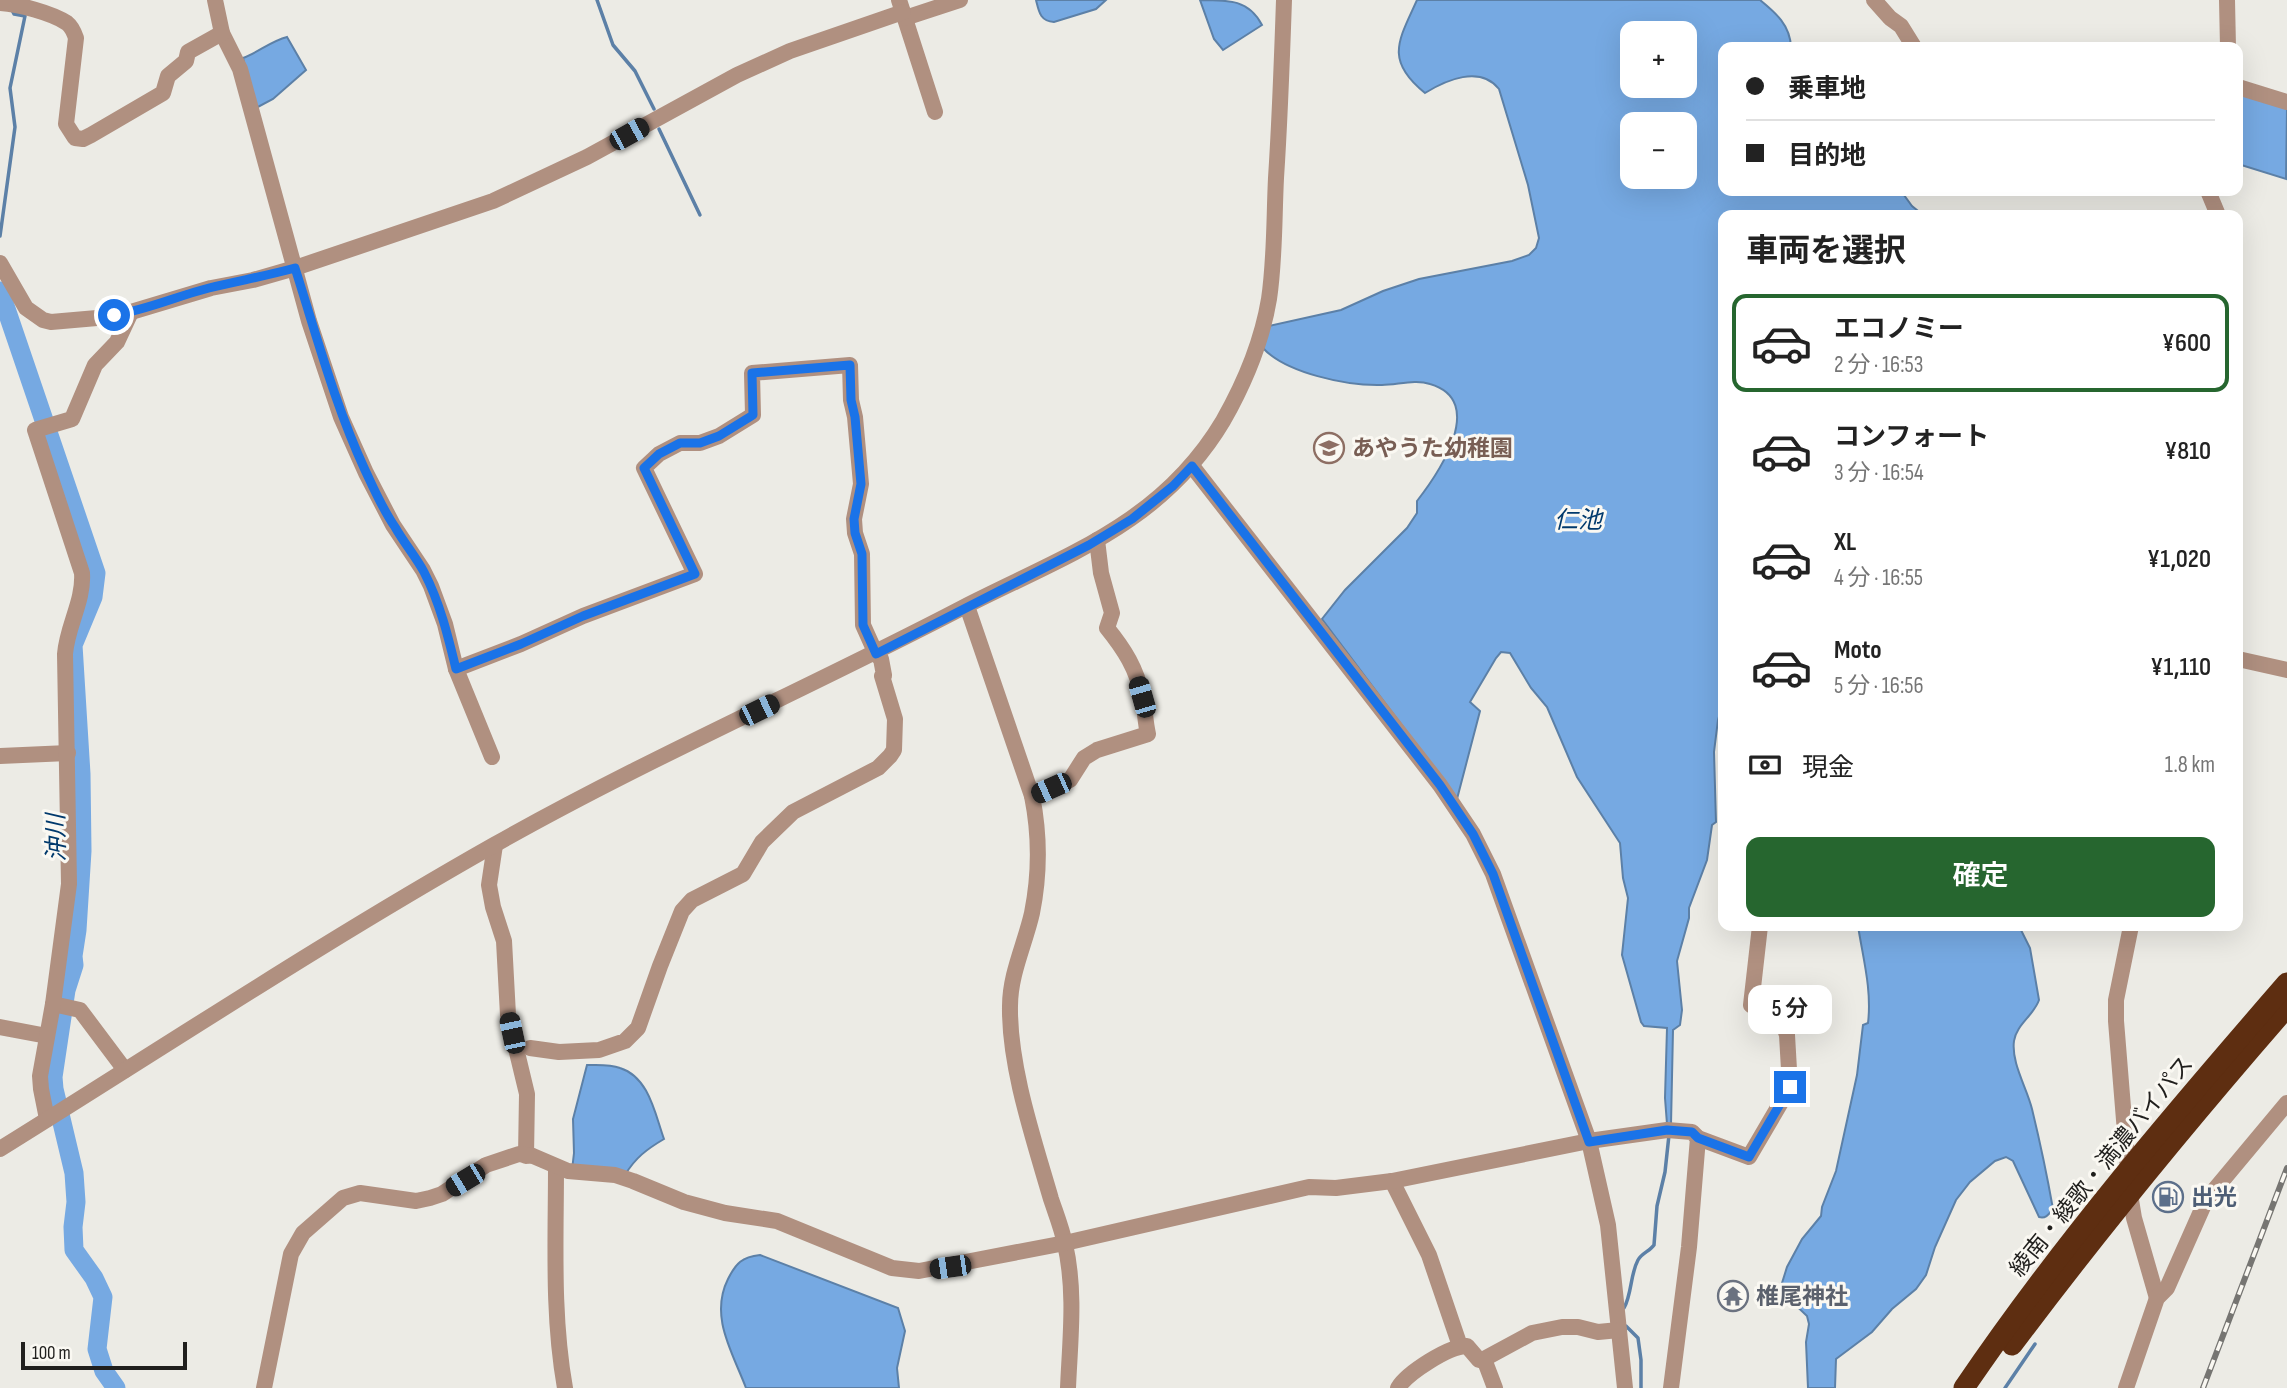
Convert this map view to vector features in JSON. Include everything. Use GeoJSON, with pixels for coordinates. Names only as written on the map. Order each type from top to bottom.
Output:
{"type":"FeatureCollection","features":[{"type":"Feature","properties":{"kind":"highway","name":"綾南・綾歌・満濃バイパス"},"geometry":{"type":"LineString","coordinates":[[1964,1388],[2049,1271],[2129,1168],[2287,983]]}},
{"type":"Feature","properties":{"kind":"highway","name":"綾南・綾歌・満濃バイパス"},"geometry":{"type":"LineString","coordinates":[[1980,1388],[2059,1282],[2287,1007]]}},
{"type":"Feature","properties":{"kind":"street"},"geometry":{"type":"LineString","coordinates":[[215,0],[222,33],[240,69],[309,320],[341,417],[393,525],[423,570],[445,624],[456,669],[492,757]]}},
{"type":"Feature","properties":{"kind":"street"},"geometry":{"type":"LineString","coordinates":[[0,263],[26,309],[51,322],[131,312],[211,288],[253,280],[493,201],[587,157],[737,75],[790,51],[902,10],[960,0]]}},
{"type":"Feature","properties":{"kind":"street"},"geometry":{"type":"LineString","coordinates":[[0,1149],[377,914],[495,845],[620,778],[876,654],[1097,540],[1132,519],[1173,486],[1192,466],[1234,401],[1253,358],[1269,301],[1284,0]]}},
{"type":"Feature","properties":{"kind":"street"},"geometry":{"type":"LineString","coordinates":[[1874,0],[1901,26],[1911,42]]}},
{"type":"Feature","properties":{"kind":"street"},"geometry":{"type":"LineString","coordinates":[[2227,0],[2228,42]]}},
{"type":"Feature","properties":{"kind":"street"},"geometry":{"type":"LineString","coordinates":[[9,2],[67,24],[73,30],[76,38],[65,124],[75,138],[83,139],[91,135],[163,93],[168,76],[186,61],[188,52],[222,33]]}},
{"type":"Feature","properties":{"kind":"street"},"geometry":{"type":"LineString","coordinates":[[902,10],[935,113]]}},
{"type":"Feature","properties":{"kind":"street"},"geometry":{"type":"LineString","coordinates":[[2243,89],[2287,102]]}},
{"type":"Feature","properties":{"kind":"street"},"geometry":{"type":"LineString","coordinates":[[50,1118],[40,1076],[55,1004],[69,884],[66,642],[83,586],[82,573],[35,430],[72,419],[95,365],[117,342],[131,312]]}},
{"type":"Feature","properties":{"kind":"street"},"geometry":{"type":"LineString","coordinates":[[456,669],[583,616],[695,574],[644,468],[659,454],[680,443],[700,443],[719,436],[753,415],[752,373],[850,365],[851,400],[861,484],[854,519],[855,533],[862,554],[863,625],[881,659],[895,719],[894,750],[878,768],[793,812],[762,842],[743,874],[692,900],[682,911],[638,1028],[625,1041],[599,1050],[559,1052],[530,1048]]}},
{"type":"Feature","properties":{"kind":"street"},"geometry":{"type":"LineString","coordinates":[[1192,466],[1440,785],[1473,834],[1493,874],[1589,1142],[1608,1225],[1625,1388]]}},
{"type":"Feature","properties":{"kind":"street"},"geometry":{"type":"LineString","coordinates":[[1032,796],[1070,780],[1084,758],[1097,750],[1148,734],[1133,664],[1107,628],[1112,613],[1101,573],[1097,540]]}},
{"type":"Feature","properties":{"kind":"street"},"geometry":{"type":"LineString","coordinates":[[967,606],[1032,796],[1039,829],[1039,863],[1032,913],[1013,980],[1009,1005],[1018,1072],[1034,1141],[1065,1243],[1072,1287],[1068,1388]]}},
{"type":"Feature","properties":{"kind":"street"},"geometry":{"type":"LineString","coordinates":[[2243,660],[2287,670]]}},
{"type":"Feature","properties":{"kind":"street"},"geometry":{"type":"LineString","coordinates":[[0,756],[68,753]]}},
{"type":"Feature","properties":{"kind":"street"},"geometry":{"type":"LineString","coordinates":[[495,845],[489,885],[493,907],[505,941],[508,1014],[527,1094],[526,1156]]}},
{"type":"Feature","properties":{"kind":"street"},"geometry":{"type":"LineString","coordinates":[[264,1388],[291,1254],[303,1233],[343,1199],[360,1193],[416,1201],[430,1198],[442,1194],[486,1165],[519,1154],[533,1156],[568,1171],[615,1175],[684,1202],[725,1213],[777,1221],[892,1268],[919,1271],[1065,1243],[1309,1187],[1336,1188],[1392,1181],[1589,1142],[1669,1130],[1692,1132],[1698,1138],[1749,1157],[1790,1087],[1787,1035],[1783,1024],[1751,1005],[1759,931]]}},
{"type":"Feature","properties":{"kind":"street"},"geometry":{"type":"LineString","coordinates":[[2130,931],[2116,1000],[2130,1194],[2157,1298]]}},
{"type":"Feature","properties":{"kind":"street"},"geometry":{"type":"LineString","coordinates":[[55,1004],[80,1010],[125,1070]]}},
{"type":"Feature","properties":{"kind":"street"},"geometry":{"type":"LineString","coordinates":[[0,1027],[47,1036]]}},
{"type":"Feature","properties":{"kind":"street"},"geometry":{"type":"LineString","coordinates":[[2126,1388],[2157,1298],[2167,1288],[2206,1200],[2287,1103]]}},
{"type":"Feature","properties":{"kind":"street"},"geometry":{"type":"LineString","coordinates":[[1671,1388],[1689,1247],[1698,1138]]}},
{"type":"Feature","properties":{"kind":"street"},"geometry":{"type":"LineString","coordinates":[[556,1167],[556,1300],[558,1348],[565,1388]]}},
{"type":"Feature","properties":{"kind":"street"},"geometry":{"type":"LineString","coordinates":[[1392,1181],[1429,1255],[1460,1346]]}},
{"type":"Feature","properties":{"kind":"street"},"geometry":{"type":"LineString","coordinates":[[1398,1388],[1423,1365],[1460,1346],[1467,1346],[1479,1360],[1532,1333],[1562,1327],[1578,1327],[1598,1332],[1619,1330]]}},
{"type":"Feature","properties":{"kind":"street"},"geometry":{"type":"LineString","coordinates":[[1484,1359],[1495,1388]]}},
{"type":"Feature","properties":{"kind":"water"},"geometry":{"type":"Polygon","coordinates":[[[1036,0],[1106,0],[1096,9],[1054,22],[1043,18],[1036,0]]]}},
{"type":"Feature","properties":{"kind":"water"},"geometry":{"type":"Polygon","coordinates":[[[1200,0],[1221,0],[1245,6],[1262,25],[1223,50],[1214,39],[1200,0]]]}},
{"type":"Feature","properties":{"kind":"water","name":"仁池"},"geometry":{"type":"Polygon","coordinates":[[[1417,0],[1760,0],[1785,26],[1790,42],[1718,42],[1718,196],[1905,196],[1917,210],[1718,210],[1718,720],[1714,752],[1716,822],[1712,825],[1707,860],[1689,908],[1689,918],[1677,961],[1682,1010],[1680,1025],[1673,1030],[1671,1125],[1667,1124],[1665,1098],[1667,1028],[1644,1026],[1641,1022],[1622,955],[1628,898],[1620,843],[1577,777],[1547,707],[1531,688],[1510,653],[1501,652],[1496,658],[1470,702],[1480,711],[1457,799],[1322,619],[1345,590],[1407,528],[1417,513],[1417,501],[1446,457],[1453,439],[1457,421],[1455,406],[1447,393],[1430,384],[1412,382],[1368,385],[1301,371],[1272,356],[1262,347],[1269,326],[1341,310],[1383,291],[1419,279],[1512,261],[1529,255],[1536,248],[1539,238],[1528,185],[1499,89],[1491,82],[1473,76],[1453,80],[1425,93],[1404,70],[1399,49],[1417,0]]]}},
{"type":"Feature","properties":{"kind":"water"},"geometry":{"type":"Polygon","coordinates":[[[287,37],[306,70],[273,99],[254,109],[243,58],[287,37]]]}},
{"type":"Feature","properties":{"kind":"water"},"geometry":{"type":"Polygon","coordinates":[[[2243,95],[2287,108],[2286,179],[2243,166],[2243,95]]]}},
{"type":"Feature","properties":{"kind":"water"},"geometry":{"type":"Polygon","coordinates":[[[1859,931],[2022,931],[2030,948],[2039,1000],[2015,1035],[2014,1049],[2017,1067],[2032,1109],[2053,1209],[2045,1217],[2039,1217],[2013,1161],[2006,1157],[1995,1161],[1970,1182],[1956,1200],[1926,1275],[1916,1289],[1892,1309],[1872,1332],[1836,1359],[1835,1388],[1808,1388],[1806,1342],[1809,1324],[1807,1316],[1784,1294],[1782,1283],[1802,1239],[1821,1216],[1836,1171],[1857,1075],[1863,1025],[1868,1023],[1866,974],[1859,931]]]}},
{"type":"Feature","properties":{"kind":"water"},"geometry":{"type":"Polygon","coordinates":[[[587,1065],[612,1066],[630,1073],[638,1079],[654,1108],[664,1139],[642,1154],[625,1175],[572,1170],[573,1119],[587,1065]]]}},
{"type":"Feature","properties":{"kind":"water"},"geometry":{"type":"Polygon","coordinates":[[[760,1255],[898,1308],[905,1331],[897,1368],[899,1388],[746,1388],[725,1335],[721,1307],[723,1293],[734,1269],[744,1259],[760,1255]]]}},
{"type":"Feature","properties":{"kind":"waterway"},"geometry":{"type":"LineString","coordinates":[[597,0],[613,45],[635,71],[654,109]]}},
{"type":"Feature","properties":{"kind":"waterway"},"geometry":{"type":"LineString","coordinates":[[0,236],[15,127],[10,88],[25,16],[14,14],[12,10]]}},
{"type":"Feature","properties":{"kind":"waterway"},"geometry":{"type":"LineString","coordinates":[[659,129],[700,215]]}},
{"type":"Feature","properties":{"kind":"waterway","name":"沖川"},"geometry":{"type":"LineString","coordinates":[[0,291],[96,573],[93,597],[73,645],[81,774],[82,851],[74,965],[66,990],[53,1077],[74,1173],[74,1250],[94,1278],[103,1297],[97,1349],[104,1371],[116,1388]]}},
{"type":"Feature","properties":{"kind":"waterway"},"geometry":{"type":"LineString","coordinates":[[1624,1308],[1638,1260],[1654,1245],[1657,1206],[1665,1172],[1669,1135]]}},
{"type":"Feature","properties":{"kind":"waterway"},"geometry":{"type":"LineString","coordinates":[[1626,1326],[1638,1338],[1641,1388]]}},
{"type":"Feature","properties":{"kind":"waterway"},"geometry":{"type":"LineString","coordinates":[[2005,1388],[2035,1344]]}},
{"type":"Feature","properties":{"kind":"railway"},"geometry":{"type":"LineString","coordinates":[[2203,1388],[2287,1168]]}},
{"type":"Feature","properties":{"kind":"place","name":"あやうた幼稚園"},"geometry":{"type":"Point","coordinates":[1329,448]}},
{"type":"Feature","properties":{"kind":"place","name":"出光"},"geometry":{"type":"Point","coordinates":[2168,1197]}},
{"type":"Feature","properties":{"kind":"place","name":"椎尾神社"},"geometry":{"type":"Point","coordinates":[1733,1296]}},
{"type":"Feature","properties":{"kind":"route"},"geometry":{"type":"LineString","coordinates":[[114,315],[295,268],[341,417],[393,525],[423,570],[445,624],[456,669],[583,616],[695,574],[644,468],[659,454],[680,443],[700,443],[719,436],[753,415],[752,373],[850,365],[851,400],[861,484],[854,519],[855,533],[862,554],[863,625],[876,654],[1089,545],[1132,519],[1173,486],[1192,466],[1440,785],[1473,834],[1493,874],[1589,1142],[1667,1130],[1692,1132],[1698,1138],[1749,1157],[1790,1087]]}}]}
